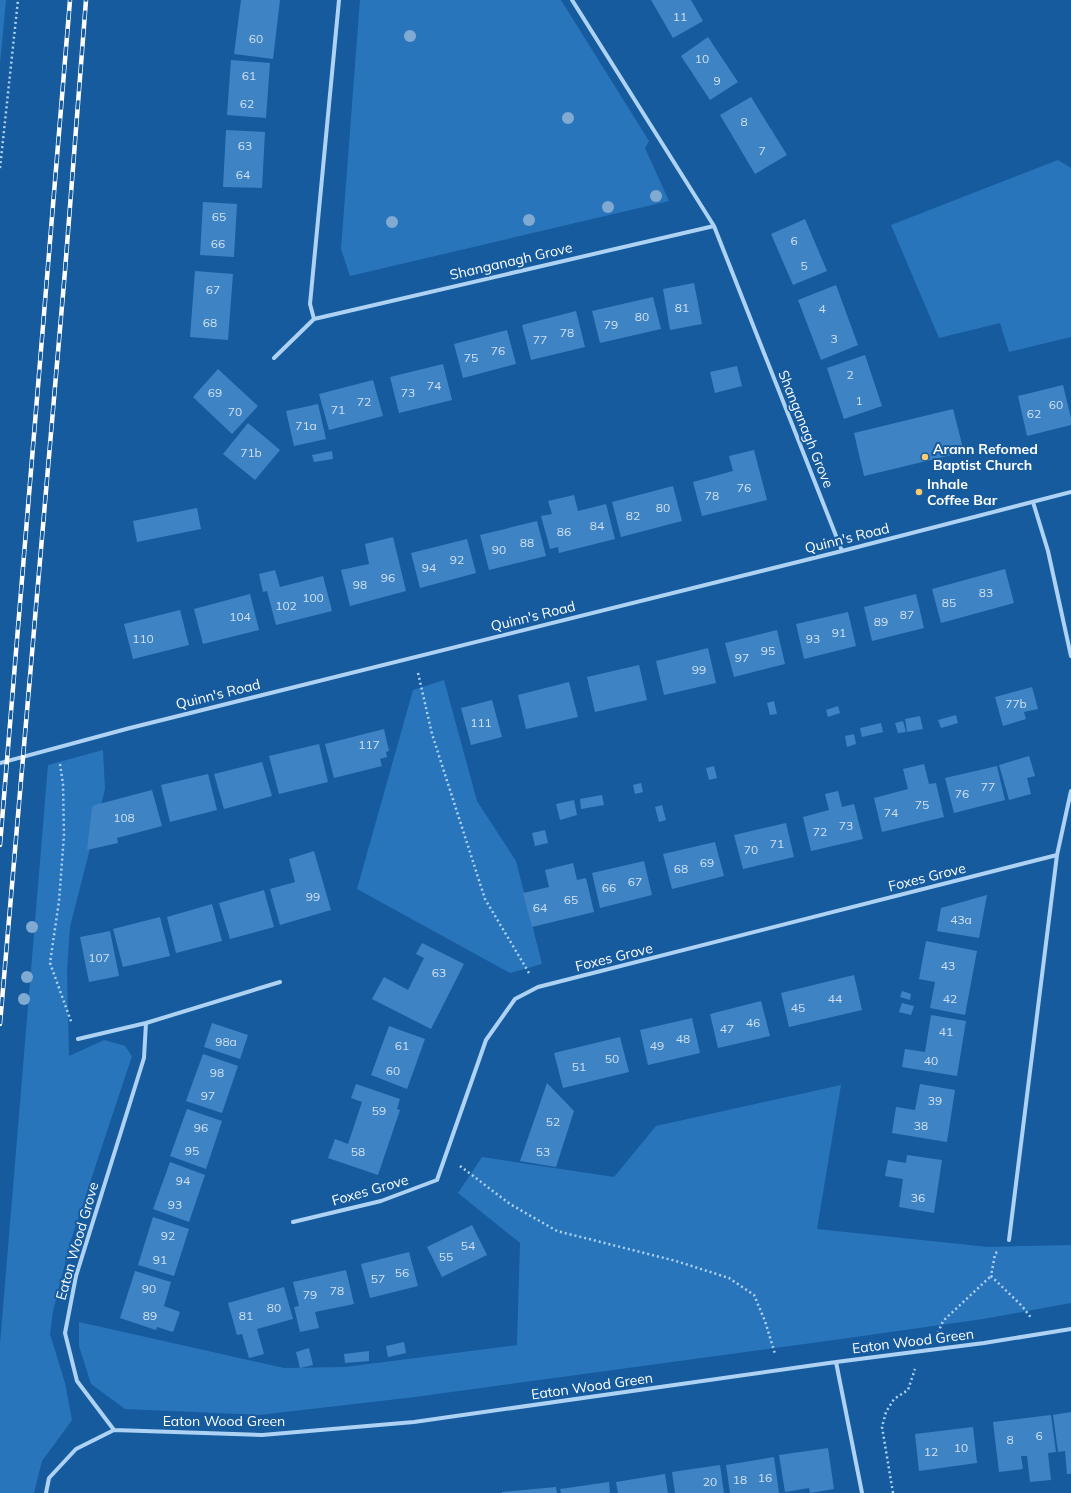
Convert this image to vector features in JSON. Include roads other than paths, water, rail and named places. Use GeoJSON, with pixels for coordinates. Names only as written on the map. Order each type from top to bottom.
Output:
{"type":"FeatureCollection","features":[{"type":"Feature","properties":{"kind":"street"},"geometry":{"type":"LineString","coordinates":[[274,358],[314,319],[310,304],[338,0]]}},
{"type":"Feature","properties":{"kind":"street","name":"Shanganagh Grove"},"geometry":{"type":"LineString","coordinates":[[572,0],[714,226],[842,551]]}},
{"type":"Feature","properties":{"kind":"street","name":"Shanganagh Grove"},"geometry":{"type":"LineString","coordinates":[[314,319],[714,226]]}},
{"type":"Feature","properties":{"kind":"street","name":"Quinn's Road"},"geometry":{"type":"LineString","coordinates":[[0,763],[130,728],[414,656],[842,551],[1071,492]]}},
{"type":"Feature","properties":{"kind":"street"},"geometry":{"type":"LineString","coordinates":[[1034,502],[1048,551],[1071,656]]}},
{"type":"Feature","properties":{"kind":"street"},"geometry":{"type":"LineString","coordinates":[[1009,1240],[1057,856],[1071,791]]}},
{"type":"Feature","properties":{"kind":"street","name":"Foxes Grove"},"geometry":{"type":"LineString","coordinates":[[293,1222],[381,1201],[437,1180],[486,1040],[515,999],[538,987],[1057,856]]}},
{"type":"Feature","properties":{"kind":"street"},"geometry":{"type":"LineString","coordinates":[[78,1039],[146,1023],[280,982]]}},
{"type":"Feature","properties":{"kind":"street","name":"Eaton Wood Grove"},"geometry":{"type":"LineString","coordinates":[[114,1430],[77,1381],[65,1333],[76,1276],[144,1058],[146,1023]]}},
{"type":"Feature","properties":{"kind":"street","name":"Eaton Wood Green"},"geometry":{"type":"LineString","coordinates":[[114,1430],[262,1435],[414,1422],[1071,1329]]}},
{"type":"Feature","properties":{"kind":"street"},"geometry":{"type":"LineString","coordinates":[[836,1362],[862,1493]]}},
{"type":"Feature","properties":{"kind":"street"},"geometry":{"type":"LineString","coordinates":[[46,1493],[49,1478],[76,1449],[114,1430]]}},
{"type":"Feature","properties":{"kind":"railway"},"geometry":{"type":"LineString","coordinates":[[0,845],[70,0]]}},
{"type":"Feature","properties":{"kind":"railway"},"geometry":{"type":"LineString","coordinates":[[0,1024],[65,271],[86,0]]}},
{"type":"Feature","properties":{"kind":"place","name":"Arann Refomed Baptist Church"},"geometry":{"type":"Point","coordinates":[925,457]}},
{"type":"Feature","properties":{"kind":"place","name":"Inhale Coffee Bar"},"geometry":{"type":"Point","coordinates":[919,492]}}]}
